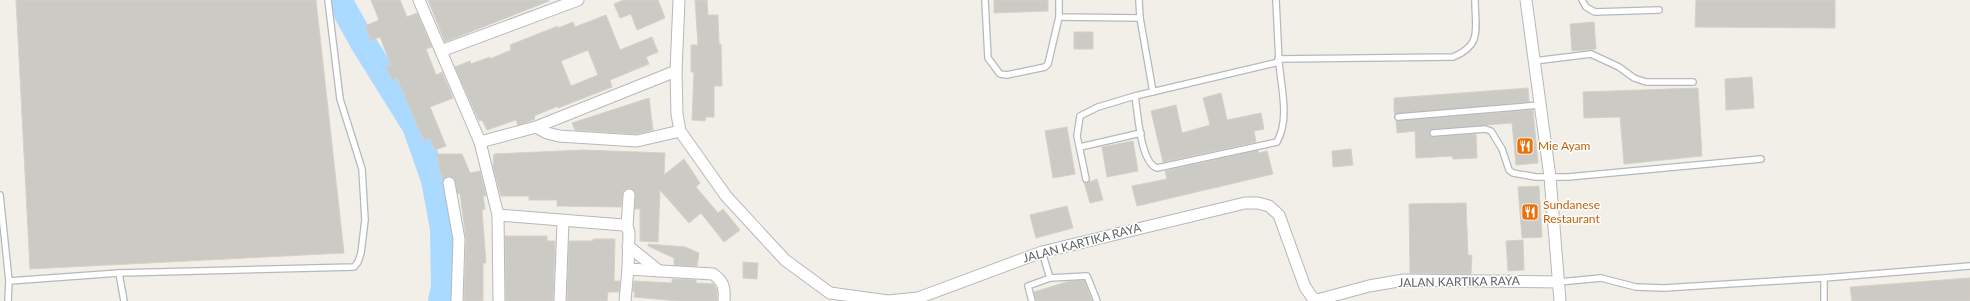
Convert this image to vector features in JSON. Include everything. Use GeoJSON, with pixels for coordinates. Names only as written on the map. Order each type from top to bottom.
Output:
{"type":"FeatureCollection","features":[{"type":"Feature","properties":{"kind":"street"},"geometry":{"type":"LineString","coordinates":[[419,0],[480,142],[498,215],[499,301]]}},
{"type":"Feature","properties":{"kind":"street"},"geometry":{"type":"LineString","coordinates":[[441,51],[578,0]]}},
{"type":"Feature","properties":{"kind":"street","name":"JALAN KARTIKA RAYA"},"geometry":{"type":"LineString","coordinates":[[679,0],[676,71],[677,114],[680,131],[699,160],[737,208],[785,260],[829,297],[888,301],[918,298],[1042,252],[1245,203],[1258,203],[1269,206],[1279,215],[1305,287],[1312,297],[1317,300],[1369,286],[1404,280],[1559,282]]}},
{"type":"Feature","properties":{"kind":"street"},"geometry":{"type":"LineString","coordinates":[[1526,0],[1550,176],[1560,301]]}},
{"type":"Feature","properties":{"kind":"street"},"geometry":{"type":"LineString","coordinates":[[480,142],[536,127],[676,71]]}},
{"type":"Feature","properties":{"kind":"street"},"geometry":{"type":"LineString","coordinates":[[536,127],[547,134],[559,136],[637,141],[680,131]]}},
{"type":"Feature","properties":{"kind":"street"},"geometry":{"type":"LineString","coordinates":[[448,184],[460,240],[457,301]]}},
{"type":"Feature","properties":{"kind":"street"},"geometry":{"type":"LineString","coordinates":[[625,301],[628,269],[627,227],[629,195]]}},
{"type":"Feature","properties":{"kind":"street"},"geometry":{"type":"LineString","coordinates":[[498,215],[623,225],[627,227]]}},
{"type":"Feature","properties":{"kind":"street"},"geometry":{"type":"LineString","coordinates":[[560,301],[563,220]]}},
{"type":"Feature","properties":{"kind":"street"},"geometry":{"type":"LineString","coordinates":[[628,246],[660,271]]}},
{"type":"Feature","properties":{"kind":"street"},"geometry":{"type":"LineString","coordinates":[[628,269],[713,274],[721,280],[725,287],[724,301]]}},
{"type":"Feature","properties":{"kind":"lane"},"geometry":{"type":"LineString","coordinates":[[9,281],[119,273],[354,267],[358,262],[365,220],[362,169],[340,99],[328,0]]}},
{"type":"Feature","properties":{"kind":"lane"},"geometry":{"type":"LineString","coordinates":[[985,0],[988,58],[1000,74],[1007,75],[1048,64],[1059,17],[1059,0]]}},
{"type":"Feature","properties":{"kind":"lane"},"geometry":{"type":"LineString","coordinates":[[1139,0],[1140,18],[1153,92]]}},
{"type":"Feature","properties":{"kind":"lane"},"geometry":{"type":"LineString","coordinates":[[1136,96],[1141,133],[1147,159],[1152,166],[1157,168],[1277,142],[1283,131],[1284,115],[1278,60],[1276,0]]}},
{"type":"Feature","properties":{"kind":"lane"},"geometry":{"type":"LineString","coordinates":[[1086,179],[1077,136],[1080,116],[1098,107],[1278,60],[1453,57],[1472,46],[1475,38],[1475,0]]}},
{"type":"Feature","properties":{"kind":"lane"},"geometry":{"type":"LineString","coordinates":[[1582,0],[1586,7],[1595,12],[1659,10]]}},
{"type":"Feature","properties":{"kind":"lane"},"geometry":{"type":"LineString","coordinates":[[1059,17],[1140,18]]}},
{"type":"Feature","properties":{"kind":"lane"},"geometry":{"type":"LineString","coordinates":[[1534,61],[1590,54],[1619,67],[1634,78],[1646,82],[1693,82]]}},
{"type":"Feature","properties":{"kind":"lane"},"geometry":{"type":"LineString","coordinates":[[1398,117],[1540,105]]}},
{"type":"Feature","properties":{"kind":"lane"},"geometry":{"type":"LineString","coordinates":[[1433,133],[1485,129],[1491,131],[1513,173],[1536,177],[1568,177],[1761,159]]}},
{"type":"Feature","properties":{"kind":"lane"},"geometry":{"type":"LineString","coordinates":[[1080,147],[1141,133]]}},
{"type":"Feature","properties":{"kind":"lane"},"geometry":{"type":"LineString","coordinates":[[0,195],[2,230],[9,281],[8,301]]}},
{"type":"Feature","properties":{"kind":"lane"},"geometry":{"type":"LineString","coordinates":[[1042,252],[1050,278]]}},
{"type":"Feature","properties":{"kind":"lane"},"geometry":{"type":"LineString","coordinates":[[1559,282],[1602,278],[1636,287],[1664,288],[1824,278],[1970,266]]}},
{"type":"Feature","properties":{"kind":"lane"},"geometry":{"type":"LineString","coordinates":[[119,273],[124,301]]}},
{"type":"Feature","properties":{"kind":"lane"},"geometry":{"type":"LineString","coordinates":[[1032,301],[1028,286],[1050,278],[1088,276],[1097,301]]}},
{"type":"Feature","properties":{"kind":"lane"},"geometry":{"type":"LineString","coordinates":[[1824,278],[1824,301]]}},
{"type":"Feature","properties":{"kind":"building"},"geometry":{"type":"Polygon","coordinates":[[[16,0],[316,0],[344,253],[30,269],[16,0]]]}},
{"type":"Feature","properties":{"kind":"building"},"geometry":{"type":"Polygon","coordinates":[[[371,0],[400,0],[407,17],[417,13],[432,47],[426,49],[436,75],[442,72],[453,98],[430,107],[446,146],[435,150],[430,138],[424,141],[397,78],[392,80],[386,66],[391,65],[380,37],[371,41],[365,26],[379,20],[371,0]]]}},
{"type":"Feature","properties":{"kind":"building"},"geometry":{"type":"Polygon","coordinates":[[[428,0],[549,0],[549,1],[445,42],[428,0]]]}},
{"type":"Feature","properties":{"kind":"building"},"geometry":{"type":"Polygon","coordinates":[[[623,0],[658,0],[665,18],[637,30],[631,14],[620,18],[614,4],[623,0]]]}},
{"type":"Feature","properties":{"kind":"building"},"geometry":{"type":"Polygon","coordinates":[[[695,0],[707,0],[708,15],[718,15],[719,44],[721,44],[722,86],[714,86],[714,117],[706,117],[705,121],[692,120],[694,72],[691,72],[691,45],[698,45],[695,0]]]}},
{"type":"Feature","properties":{"kind":"building"},"geometry":{"type":"Polygon","coordinates":[[[994,0],[1048,0],[1048,11],[994,13],[994,0]]]}},
{"type":"Feature","properties":{"kind":"building"},"geometry":{"type":"Polygon","coordinates":[[[1696,0],[1835,0],[1835,28],[1695,27],[1696,0]]]}},
{"type":"Feature","properties":{"kind":"building"},"geometry":{"type":"Polygon","coordinates":[[[606,15],[620,50],[652,37],[658,52],[646,57],[649,64],[610,80],[612,87],[558,108],[558,106],[534,116],[535,119],[525,123],[518,125],[516,120],[487,130],[482,120],[479,121],[455,67],[470,61],[471,64],[490,57],[490,59],[511,50],[510,45],[558,26],[558,28],[573,22],[575,27],[606,15]],[[588,50],[561,61],[571,86],[598,75],[588,50]]]}},
{"type":"Feature","properties":{"kind":"building"},"geometry":{"type":"Polygon","coordinates":[[[1594,22],[1596,49],[1572,51],[1570,24],[1594,22]]]}},
{"type":"Feature","properties":{"kind":"building"},"geometry":{"type":"Polygon","coordinates":[[[1074,32],[1093,32],[1093,49],[1074,49],[1074,32]]]}},
{"type":"Feature","properties":{"kind":"building"},"geometry":{"type":"Polygon","coordinates":[[[1752,77],[1754,108],[1726,110],[1725,79],[1752,77]]]}},
{"type":"Feature","properties":{"kind":"building"},"geometry":{"type":"Polygon","coordinates":[[[1528,88],[1529,102],[1395,114],[1394,111],[1394,98],[1528,88]]]}},
{"type":"Feature","properties":{"kind":"building"},"geometry":{"type":"Polygon","coordinates":[[[1698,88],[1702,156],[1624,164],[1620,117],[1584,118],[1583,92],[1698,88]]]}},
{"type":"Feature","properties":{"kind":"building"},"geometry":{"type":"Polygon","coordinates":[[[1221,93],[1227,120],[1261,113],[1264,129],[1254,131],[1256,142],[1163,162],[1151,111],[1176,105],[1182,133],[1210,125],[1203,98],[1221,93]]]}},
{"type":"Feature","properties":{"kind":"building"},"geometry":{"type":"Polygon","coordinates":[[[649,98],[653,130],[636,134],[575,130],[572,123],[649,98]]]}},
{"type":"Feature","properties":{"kind":"building"},"geometry":{"type":"Polygon","coordinates":[[[1533,110],[1538,163],[1516,165],[1512,123],[1433,129],[1429,131],[1429,135],[1433,137],[1476,134],[1477,158],[1453,159],[1452,156],[1416,158],[1415,131],[1397,133],[1396,121],[1533,110]]]}},
{"type":"Feature","properties":{"kind":"building"},"geometry":{"type":"Polygon","coordinates":[[[1067,127],[1075,174],[1053,178],[1045,131],[1067,127]]]}},
{"type":"Feature","properties":{"kind":"building"},"geometry":{"type":"Polygon","coordinates":[[[1133,141],[1138,171],[1107,177],[1102,147],[1133,141]]]}},
{"type":"Feature","properties":{"kind":"building"},"geometry":{"type":"Polygon","coordinates":[[[1351,149],[1353,165],[1333,167],[1332,151],[1351,149]]]}},
{"type":"Feature","properties":{"kind":"building"},"geometry":{"type":"Polygon","coordinates":[[[583,150],[665,153],[664,175],[684,159],[700,183],[696,187],[718,213],[723,209],[740,230],[724,242],[701,213],[689,223],[660,190],[658,242],[640,241],[640,209],[635,209],[635,192],[630,188],[623,191],[621,207],[557,206],[557,200],[529,200],[529,196],[501,196],[493,167],[494,154],[583,150]]]}},
{"type":"Feature","properties":{"kind":"building"},"geometry":{"type":"Polygon","coordinates":[[[1258,150],[1259,153],[1267,151],[1273,174],[1137,206],[1132,186],[1167,179],[1165,171],[1258,150]]]}},
{"type":"Feature","properties":{"kind":"building"},"geometry":{"type":"Polygon","coordinates":[[[436,154],[462,154],[470,173],[480,171],[486,196],[483,196],[485,209],[482,210],[486,263],[483,263],[483,301],[464,301],[466,239],[460,193],[458,194],[454,178],[448,176],[443,179],[437,163],[440,162],[436,154]]]}},
{"type":"Feature","properties":{"kind":"building"},"geometry":{"type":"Polygon","coordinates":[[[1097,179],[1103,200],[1090,203],[1084,182],[1087,183],[1097,179]]]}},
{"type":"Feature","properties":{"kind":"building","name":"Sundanese Restaurant"},"geometry":{"type":"Polygon","coordinates":[[[1539,186],[1542,237],[1522,238],[1518,187],[1539,186]]]}},
{"type":"Feature","properties":{"kind":"building"},"geometry":{"type":"Polygon","coordinates":[[[1466,203],[1468,255],[1472,255],[1471,274],[1410,273],[1409,204],[1466,203]]]}},
{"type":"Feature","properties":{"kind":"building"},"geometry":{"type":"Polygon","coordinates":[[[1067,206],[1073,228],[1036,238],[1030,215],[1067,206]]]}},
{"type":"Feature","properties":{"kind":"building"},"geometry":{"type":"Polygon","coordinates":[[[505,236],[547,236],[547,241],[555,241],[553,301],[506,301],[505,236]]]}},
{"type":"Feature","properties":{"kind":"building"},"geometry":{"type":"Polygon","coordinates":[[[593,239],[615,239],[614,281],[620,281],[619,292],[608,292],[607,301],[567,301],[569,241],[593,241],[593,239]]]}},
{"type":"Feature","properties":{"kind":"building"},"geometry":{"type":"Polygon","coordinates":[[[1523,240],[1524,270],[1508,271],[1506,241],[1523,240]]]}},
{"type":"Feature","properties":{"kind":"building"},"geometry":{"type":"Polygon","coordinates":[[[648,244],[685,247],[699,253],[697,266],[674,265],[674,258],[648,246],[648,244]]]}},
{"type":"Feature","properties":{"kind":"building"},"geometry":{"type":"Polygon","coordinates":[[[743,262],[758,263],[757,279],[743,278],[743,262]]]}},
{"type":"Feature","properties":{"kind":"building"},"geometry":{"type":"Polygon","coordinates":[[[1970,278],[1970,301],[1852,301],[1850,287],[1970,278]]]}},
{"type":"Feature","properties":{"kind":"building"},"geometry":{"type":"Polygon","coordinates":[[[672,279],[696,280],[696,283],[714,284],[717,290],[717,301],[678,301],[634,297],[634,281],[672,283],[672,279]]]}},
{"type":"Feature","properties":{"kind":"building"},"geometry":{"type":"Polygon","coordinates":[[[1084,280],[1092,301],[1036,301],[1034,292],[1070,281],[1084,280]]]}},
{"type":"Feature","properties":{"kind":"waterway"},"geometry":{"type":"LineString","coordinates":[[339,0],[362,41],[415,126],[434,180],[443,229],[444,287],[441,301]]}},
{"type":"Feature","properties":{"kind":"place","name":"Mie Ayam"},"geometry":{"type":"Point","coordinates":[1525,146]}},
{"type":"Feature","properties":{"kind":"place","name":"Sundanese Restaurant"},"geometry":{"type":"Point","coordinates":[1530,212]}}]}
